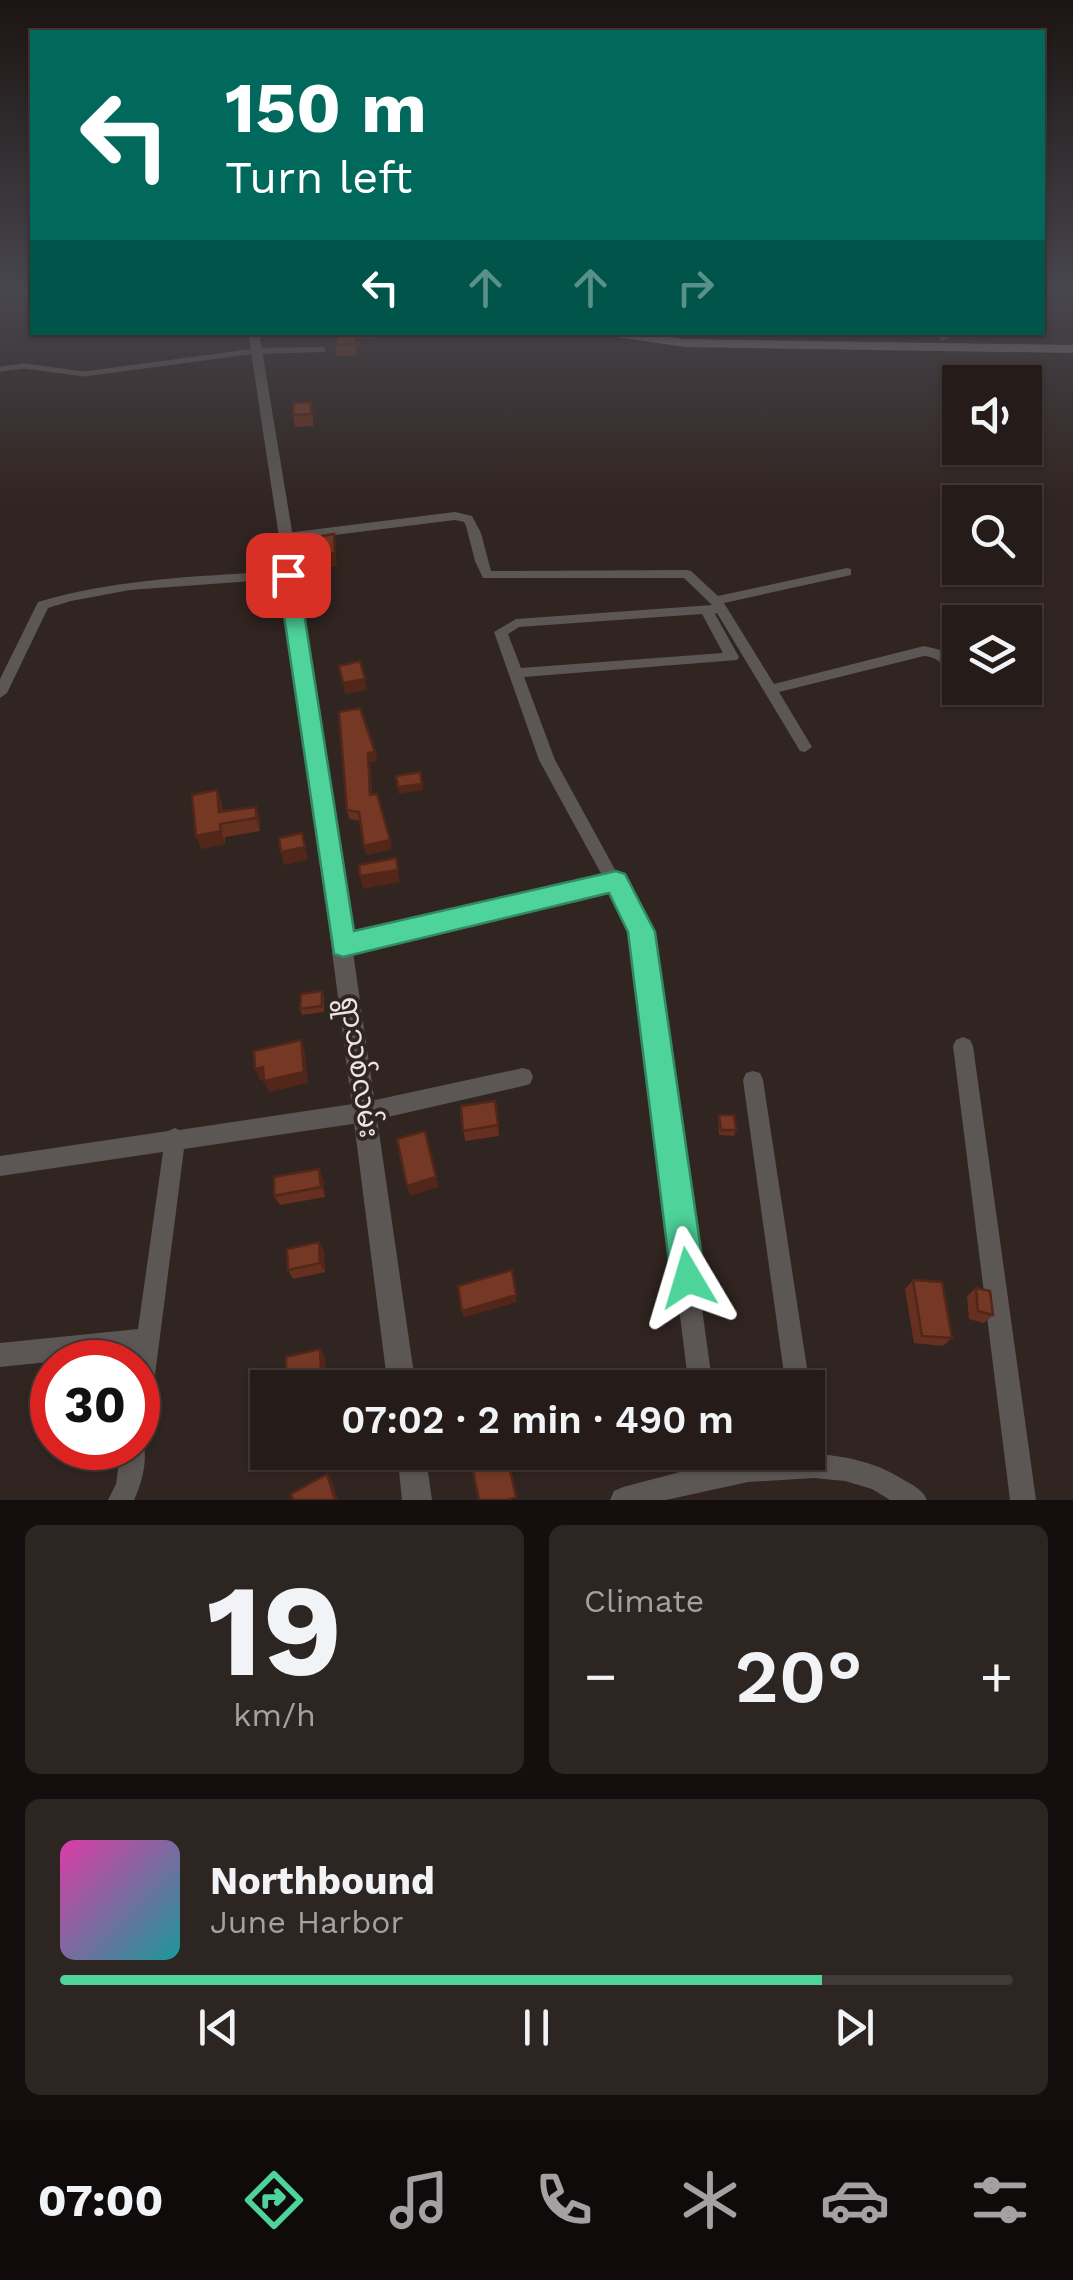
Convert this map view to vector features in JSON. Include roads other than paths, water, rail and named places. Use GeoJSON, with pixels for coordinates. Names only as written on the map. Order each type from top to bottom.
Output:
{"type":"FeatureCollection","features":[{"type":"Feature","properties":{"kind":"street","name":"ရွာသစ်လမ်း"},"geometry":{"type":"LineString","coordinates":[[257,361],[286,537],[288,575],[400,1370]]}},
{"type":"Feature","properties":{"kind":"street"},"geometry":{"type":"LineString","coordinates":[[286,537],[455,516],[468,519],[476,528],[480,565],[487,576],[687,574],[773,689],[806,747]]}},
{"type":"Feature","properties":{"kind":"street"},"geometry":{"type":"LineString","coordinates":[[699,1370],[642,932],[547,760],[501,632],[516,623],[714,607],[848,572]]}},
{"type":"Feature","properties":{"kind":"street"},"geometry":{"type":"LineString","coordinates":[[0,693],[43,605],[84,594],[288,575]]}},
{"type":"Feature","properties":{"kind":"street"},"geometry":{"type":"LineString","coordinates":[[517,673],[732,657],[714,607]]}},
{"type":"Feature","properties":{"kind":"street"},"geometry":{"type":"LineString","coordinates":[[773,689],[924,650],[942,655]]}},
{"type":"Feature","properties":{"kind":"street"},"geometry":{"type":"LineString","coordinates":[[343,946],[616,881]]}},
{"type":"Feature","properties":{"kind":"street"},"geometry":{"type":"LineString","coordinates":[[963,1046],[1024,1500]]}},
{"type":"Feature","properties":{"kind":"street"},"geometry":{"type":"LineString","coordinates":[[0,1166],[366,1112],[522,1076]]}},
{"type":"Feature","properties":{"kind":"street"},"geometry":{"type":"LineString","coordinates":[[753,1080],[795,1370]]}},
{"type":"Feature","properties":{"kind":"street"},"geometry":{"type":"LineString","coordinates":[[147,1340],[175,1138]]}},
{"type":"Feature","properties":{"kind":"street"},"geometry":{"type":"LineString","coordinates":[[0,1355],[30,1352]]}},
{"type":"Feature","properties":{"kind":"street"},"geometry":{"type":"LineString","coordinates":[[825,1463],[873,1476],[914,1500]]}},
{"type":"Feature","properties":{"kind":"street"},"geometry":{"type":"LineString","coordinates":[[121,1500],[130,1470]]}},
{"type":"Feature","properties":{"kind":"street"},"geometry":{"type":"LineString","coordinates":[[413,1470],[417,1500]]}},
{"type":"Feature","properties":{"kind":"street"},"geometry":{"type":"LineString","coordinates":[[623,1500],[672,1493],[703,1470]]}},
{"type":"Feature","properties":{"kind":"lane"},"geometry":{"type":"LineString","coordinates":[[0,369],[25,366],[84,374],[153,361]]}}]}
